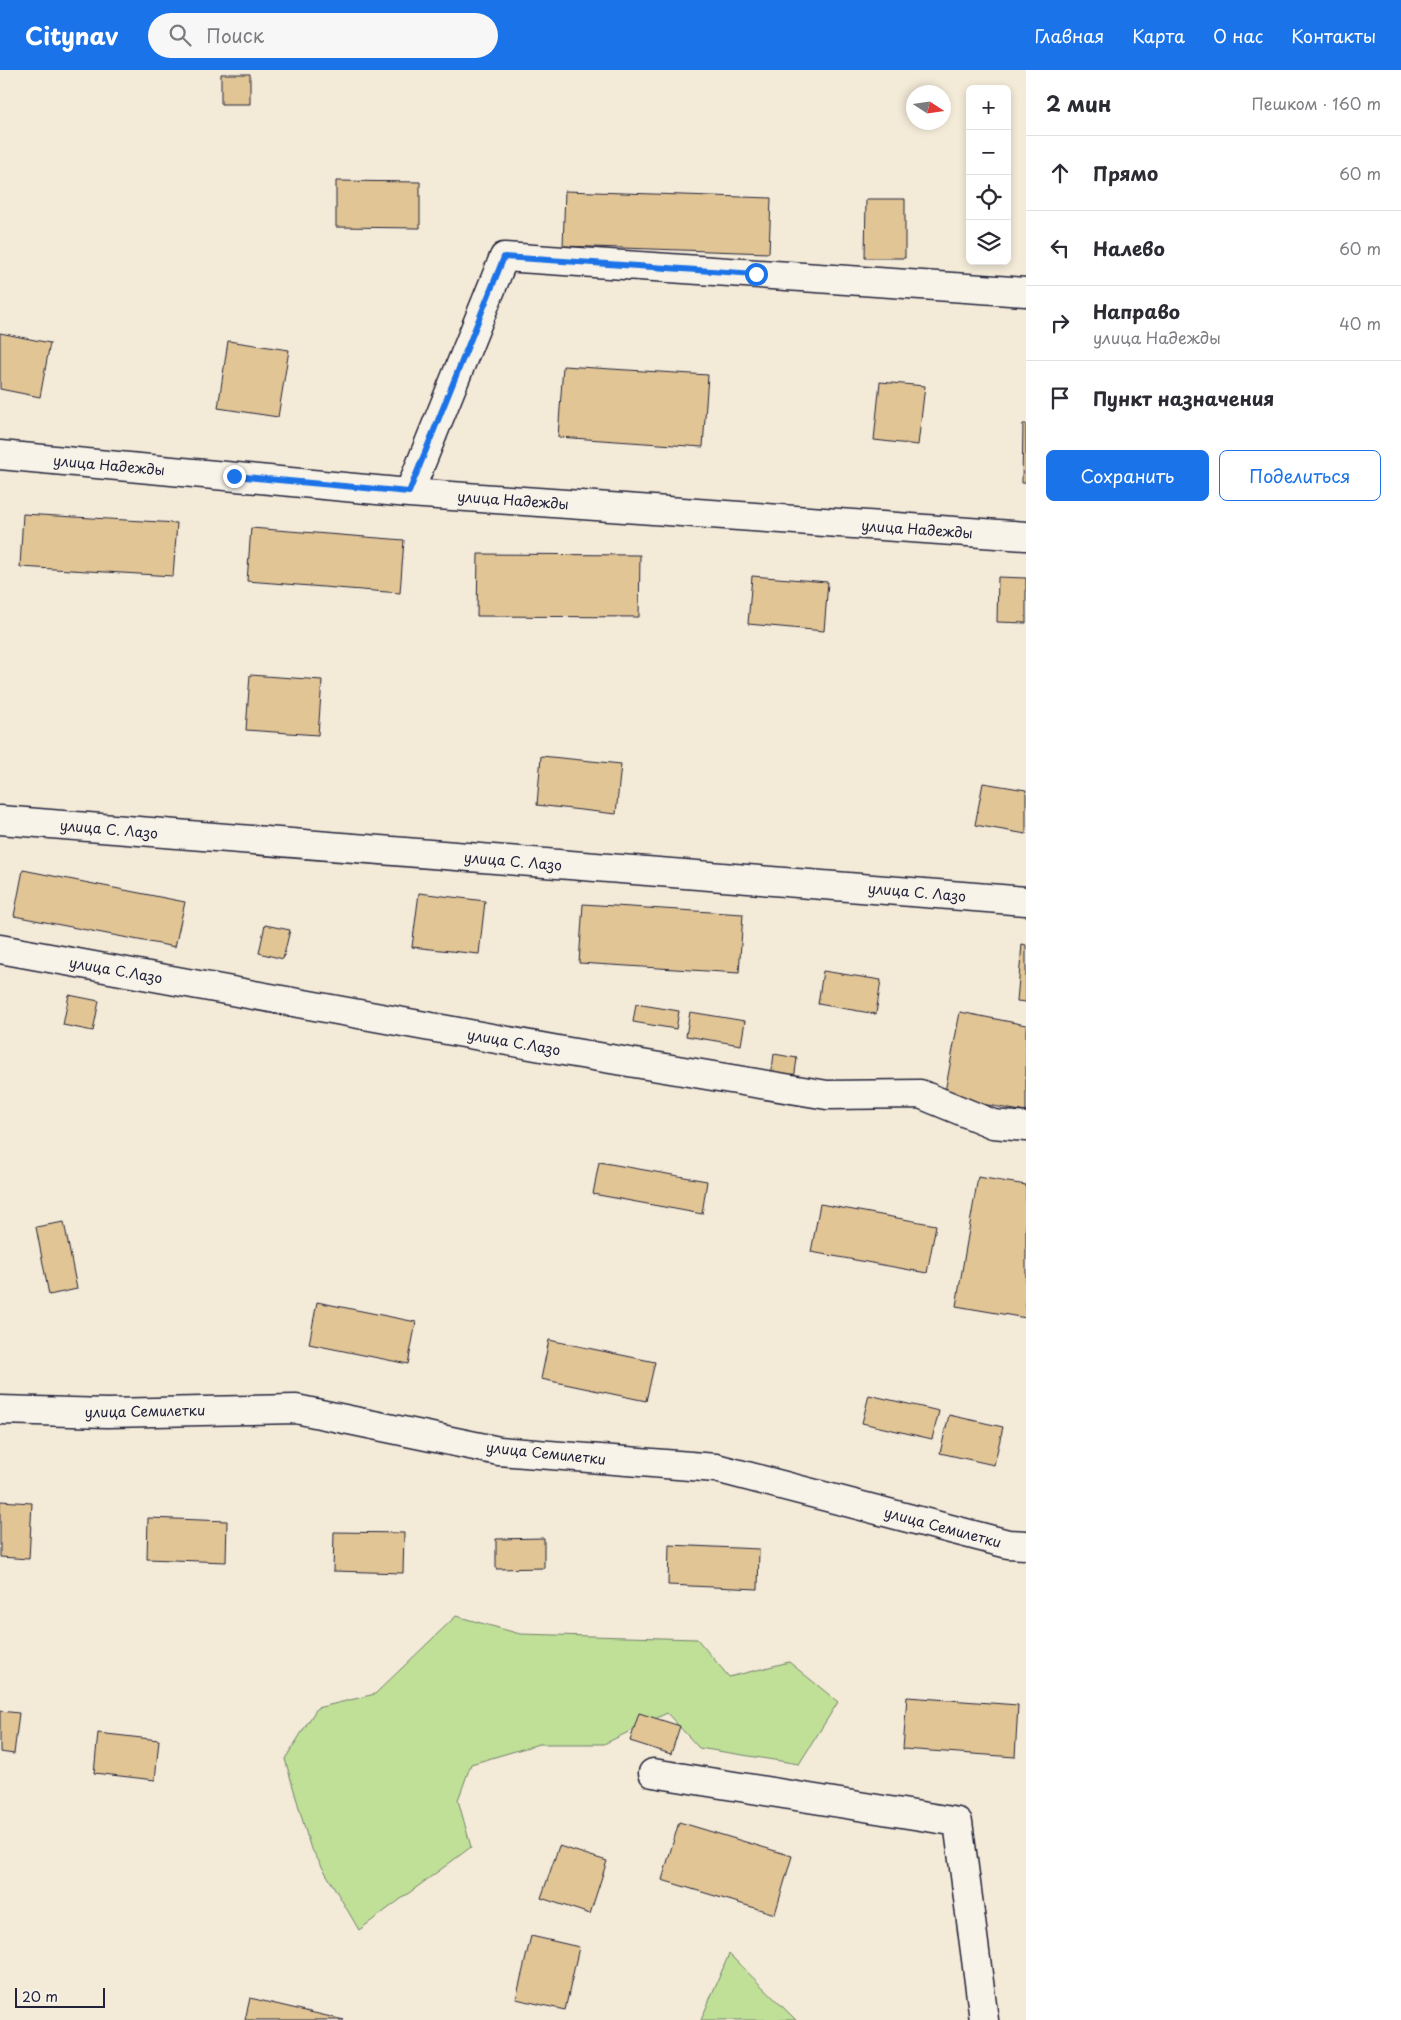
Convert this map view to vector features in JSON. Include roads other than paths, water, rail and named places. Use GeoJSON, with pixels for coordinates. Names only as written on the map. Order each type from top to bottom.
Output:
{"type":"FeatureCollection","features":[{"type":"Feature","properties":{"kind":"street"},"geometry":{"type":"LineString","coordinates":[[409,492],[504,257],[1026,292]]}},
{"type":"Feature","properties":{"kind":"street","name":"улица Надежды"},"geometry":{"type":"LineString","coordinates":[[0,455],[409,492],[1026,536]]}},
{"type":"Feature","properties":{"kind":"street","name":"улица С. Лазо"},"geometry":{"type":"LineString","coordinates":[[0,820],[1026,901]]}},
{"type":"Feature","properties":{"kind":"street","name":"улица С.Лазо"},"geometry":{"type":"LineString","coordinates":[[0,950],[569,1052],[827,1095],[920,1094],[992,1124],[1026,1127]]}},
{"type":"Feature","properties":{"kind":"street","name":"улица Семилетки"},"geometry":{"type":"LineString","coordinates":[[0,1410],[107,1413],[296,1409],[499,1451],[716,1468],[1008,1544],[1026,1544]]}},
{"type":"Feature","properties":{"kind":"street"},"geometry":{"type":"LineString","coordinates":[[653,1773],[958,1822],[984,2020]]}}]}
